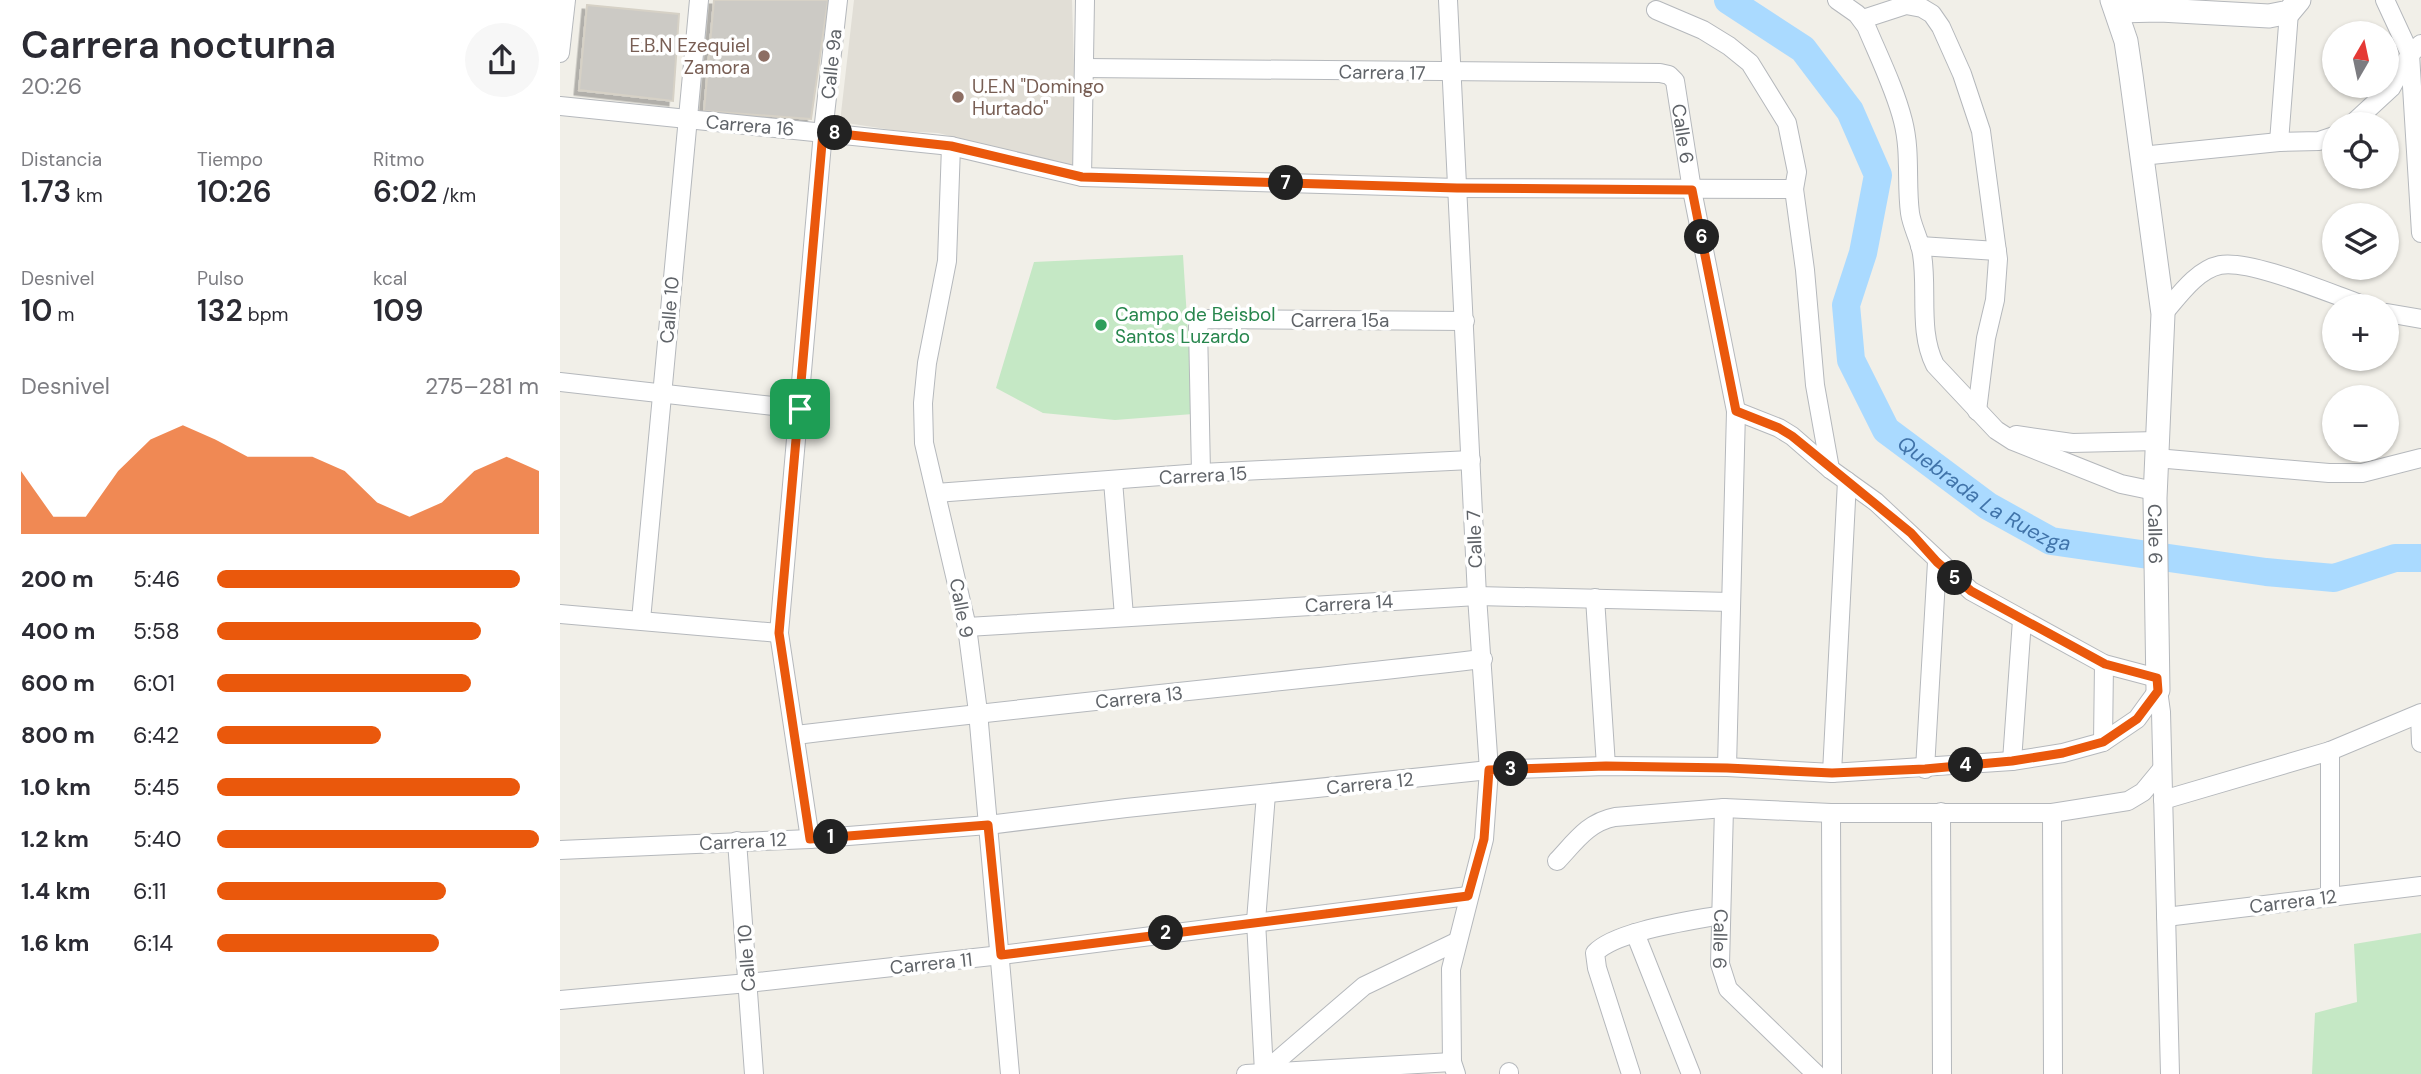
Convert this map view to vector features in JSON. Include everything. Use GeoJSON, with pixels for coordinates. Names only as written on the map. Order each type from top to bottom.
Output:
{"type":"FeatureCollection","features":[{"type":"Feature","properties":{"kind":"street"},"geometry":{"type":"LineString","coordinates":[[560,53],[566,0]]}},
{"type":"Feature","properties":{"kind":"street","name":"Calle 10"},"geometry":{"type":"LineString","coordinates":[[640,620],[699,0]]}},
{"type":"Feature","properties":{"kind":"street","name":"Calle 9a"},"geometry":{"type":"LineString","coordinates":[[810,839],[779,633],[823,132],[838,0]]}},
{"type":"Feature","properties":{"kind":"street"},"geometry":{"type":"LineString","coordinates":[[1082,177],[1085,0]]}},
{"type":"Feature","properties":{"kind":"street","name":"Calle 7"},"geometry":{"type":"LineString","coordinates":[[1448,0],[1477,596],[1489,770],[1484,839],[1451,970],[1454,1068]]}},
{"type":"Feature","properties":{"kind":"street"},"geometry":{"type":"LineString","coordinates":[[1837,0],[1863,19],[1903,121],[1908,157],[1910,213],[1920,246],[1926,292],[1924,328],[1930,355],[1942,374],[1996,430],[2028,447],[2114,482],[2155,493]]}},
{"type":"Feature","properties":{"kind":"street"},"geometry":{"type":"LineString","coordinates":[[2385,0],[2416,49],[2421,233]]}},
{"type":"Feature","properties":{"kind":"street"},"geometry":{"type":"LineString","coordinates":[[1863,19],[1906,5],[1922,8],[1932,14],[1941,27],[1962,74],[1981,131],[1997,251],[1995,300],[1986,338],[1977,411]]}},
{"type":"Feature","properties":{"kind":"street"},"geometry":{"type":"LineString","coordinates":[[2115,5],[2269,16],[2294,6],[2279,142]]}},
{"type":"Feature","properties":{"kind":"street","name":"Calle 6"},"geometry":{"type":"LineString","coordinates":[[2115,5],[2126,41],[2163,314],[2155,493],[2157,684],[2162,769],[2170,1074]]}},
{"type":"Feature","properties":{"kind":"street"},"geometry":{"type":"LineString","coordinates":[[1656,10],[1703,30],[1729,46],[1750,64],[1787,123],[1797,172],[1794,189],[1805,270],[1815,385],[1830,468]]}},
{"type":"Feature","properties":{"kind":"street"},"geometry":{"type":"LineString","coordinates":[[2366,112],[2391,88],[2416,49]]}},
{"type":"Feature","properties":{"kind":"street","name":"Carrera 17"},"geometry":{"type":"LineString","coordinates":[[1085,68],[1660,73],[1669,75],[1675,82]]}},
{"type":"Feature","properties":{"kind":"street","name":"Calle 6"},"geometry":{"type":"LineString","coordinates":[[1675,82],[1692,190],[1736,411],[1727,768]]}},
{"type":"Feature","properties":{"kind":"street","name":"Carrera 16"},"geometry":{"type":"LineString","coordinates":[[560,106],[951,146],[1082,177],[1457,188],[1794,189]]}},
{"type":"Feature","properties":{"kind":"street"},"geometry":{"type":"LineString","coordinates":[[2141,156],[2322,140]]}},
{"type":"Feature","properties":{"kind":"street","name":"Calle 9"},"geometry":{"type":"LineString","coordinates":[[951,146],[947,261],[927,363],[923,403],[924,443],[967,627],[978,712],[1010,1074]]}},
{"type":"Feature","properties":{"kind":"street"},"geometry":{"type":"LineString","coordinates":[[1920,246],[1997,251]]}},
{"type":"Feature","properties":{"kind":"street"},"geometry":{"type":"LineString","coordinates":[[2163,314],[2198,276],[2220,265],[2247,267],[2282,276],[2332,294]]}},
{"type":"Feature","properties":{"kind":"street"},"geometry":{"type":"LineString","coordinates":[[2399,315],[2421,320]]}},
{"type":"Feature","properties":{"kind":"street","name":"Carrera 15a"},"geometry":{"type":"LineString","coordinates":[[1201,473],[1198,326],[1201,321],[1465,321]]}},
{"type":"Feature","properties":{"kind":"street"},"geometry":{"type":"LineString","coordinates":[[560,382],[800,409]]}},
{"type":"Feature","properties":{"kind":"street"},"geometry":{"type":"LineString","coordinates":[[1736,411],[1792,436],[1911,533],[1937,562],[1971,591],[2105,664],[2157,684]]}},
{"type":"Feature","properties":{"kind":"street"},"geometry":{"type":"LineString","coordinates":[[1996,430],[2072,443],[2157,450],[2329,473],[2362,473],[2421,458]]}},
{"type":"Feature","properties":{"kind":"street","name":"Carrera 15"},"geometry":{"type":"LineString","coordinates":[[936,493],[1201,473],[1471,460]]}},
{"type":"Feature","properties":{"kind":"street"},"geometry":{"type":"LineString","coordinates":[[1113,481],[1124,616]]}},
{"type":"Feature","properties":{"kind":"street"},"geometry":{"type":"LineString","coordinates":[[1832,773],[1847,481]]}},
{"type":"Feature","properties":{"kind":"street"},"geometry":{"type":"LineString","coordinates":[[1925,769],[1937,562]]}},
{"type":"Feature","properties":{"kind":"street","name":"Carrera 14"},"geometry":{"type":"LineString","coordinates":[[967,627],[1477,596],[1731,602]]}},
{"type":"Feature","properties":{"kind":"street"},"geometry":{"type":"LineString","coordinates":[[1595,598],[1606,766]]}},
{"type":"Feature","properties":{"kind":"street"},"geometry":{"type":"LineString","coordinates":[[560,614],[779,633]]}},
{"type":"Feature","properties":{"kind":"street"},"geometry":{"type":"LineString","coordinates":[[2012,761],[2022,620]]}},
{"type":"Feature","properties":{"kind":"street","name":"Carrera 13"},"geometry":{"type":"LineString","coordinates":[[796,735],[978,712],[1136,698],[1483,659]]}},
{"type":"Feature","properties":{"kind":"street"},"geometry":{"type":"LineString","coordinates":[[2103,742],[2105,664]]}},
{"type":"Feature","properties":{"kind":"street","name":"Carrera 12"},"geometry":{"type":"LineString","coordinates":[[560,850],[810,839],[988,825],[1489,770],[1606,766],[1832,773],[1925,769],[2012,761],[2063,753],[2103,742],[2137,719],[2157,684]]}},
{"type":"Feature","properties":{"kind":"street"},"geometry":{"type":"LineString","coordinates":[[2163,800],[2330,751],[2421,713],[2421,743]]}},
{"type":"Feature","properties":{"kind":"street"},"geometry":{"type":"LineString","coordinates":[[2330,751],[2330,896]]}},
{"type":"Feature","properties":{"kind":"street"},"geometry":{"type":"LineString","coordinates":[[1558,861],[1590,826],[1601,819],[1724,808],[1831,813],[2052,813],[2128,801],[2143,792],[2162,769]]}},
{"type":"Feature","properties":{"kind":"street"},"geometry":{"type":"LineString","coordinates":[[1255,1073],[1256,921],[1266,794]]}},
{"type":"Feature","properties":{"kind":"street","name":"Calle 6"},"geometry":{"type":"LineString","coordinates":[[1724,808],[1720,964],[1728,989],[1816,1074]]}},
{"type":"Feature","properties":{"kind":"street"},"geometry":{"type":"LineString","coordinates":[[1941,812],[1942,1074]]}},
{"type":"Feature","properties":{"kind":"street"},"geometry":{"type":"LineString","coordinates":[[1831,813],[1832,1074]]}},
{"type":"Feature","properties":{"kind":"street"},"geometry":{"type":"LineString","coordinates":[[2052,813],[2053,1074]]}},
{"type":"Feature","properties":{"kind":"street","name":"Calle 10"},"geometry":{"type":"LineString","coordinates":[[737,841],[754,1074]]}},
{"type":"Feature","properties":{"kind":"street","name":"Carrera 12"},"geometry":{"type":"LineString","coordinates":[[2166,917],[2421,886]]}},
{"type":"Feature","properties":{"kind":"street","name":"Carrera 11"},"geometry":{"type":"LineString","coordinates":[[560,1000],[748,983],[1001,955],[1468,896]]}},
{"type":"Feature","properties":{"kind":"street"},"geometry":{"type":"LineString","coordinates":[[1631,1074],[1595,953],[1601,947],[1634,933],[1721,915]]}},
{"type":"Feature","properties":{"kind":"street"},"geometry":{"type":"LineString","coordinates":[[1634,933],[1691,1074]]}},
{"type":"Feature","properties":{"kind":"street"},"geometry":{"type":"LineString","coordinates":[[1255,1073],[1364,986],[1457,942]]}},
{"type":"Feature","properties":{"kind":"street"},"geometry":{"type":"LineString","coordinates":[[1255,1073],[1454,1068]]}},
{"type":"Feature","properties":{"kind":"shaded area","name":"U.E.N \"Domingo Hurtado\""},"geometry":{"type":"Polygon","coordinates":[[[854,0],[1072,0],[1077,167],[938,133],[899,131],[840,122],[854,0]]]}},
{"type":"Feature","properties":{"kind":"green space","name":"Campo de Beisbol Santos Luzardo"},"geometry":{"type":"Polygon","coordinates":[[[1183,255],[1193,414],[1115,420],[1043,413],[996,388],[1034,262],[1183,255]]]}},
{"type":"Feature","properties":{"kind":"green space"},"geometry":{"type":"Polygon","coordinates":[[[2421,933],[2421,1074],[2312,1074],[2315,1013],[2357,1002],[2354,944],[2421,933]]]}},
{"type":"Feature","properties":{"kind":"building","name":"E.B.N Ezequiel Zamora"},"geometry":{"type":"Polygon","coordinates":[[[714,0],[828,0],[811,119],[704,111],[714,0]]]}},
{"type":"Feature","properties":{"kind":"building"},"geometry":{"type":"Polygon","coordinates":[[[587,5],[679,14],[673,101],[579,90],[587,5]]]}},
{"type":"Feature","properties":{"kind":"waterway","name":"Quebrada La Ruezga"},"geometry":{"type":"LineString","coordinates":[[1728,0],[1803,49],[1850,111],[1878,175],[1863,253],[1846,305],[1851,360],[1886,430],[1988,506],[2051,541],[2266,572],[2334,578],[2395,558],[2421,558]]}},
{"type":"Feature","properties":{"kind":"place","name":"E.B.N Ezequiel Zamora"},"geometry":{"type":"Point","coordinates":[764,56]}},
{"type":"Feature","properties":{"kind":"place","name":"U.E.N \"Domingo Hurtado\""},"geometry":{"type":"Point","coordinates":[958,97]}},
{"type":"Feature","properties":{"kind":"place","name":"Campo de Beisbol Santos Luzardo"},"geometry":{"type":"Point","coordinates":[1101,325]}},
{"type":"Feature","properties":{"kind":"route"},"geometry":{"type":"LineString","coordinates":[[823,132],[951,146],[1082,177],[1457,188],[1692,190],[1736,411],[1792,436],[1876,502],[1971,591],[2105,664],[2157,678],[2158,691],[2137,719],[2103,742],[2063,753],[2012,761],[1925,769],[1832,773],[1606,766],[1489,770],[1484,839],[1468,896],[1001,955],[988,825],[810,839],[779,633],[800,409],[823,132]]}}]}
